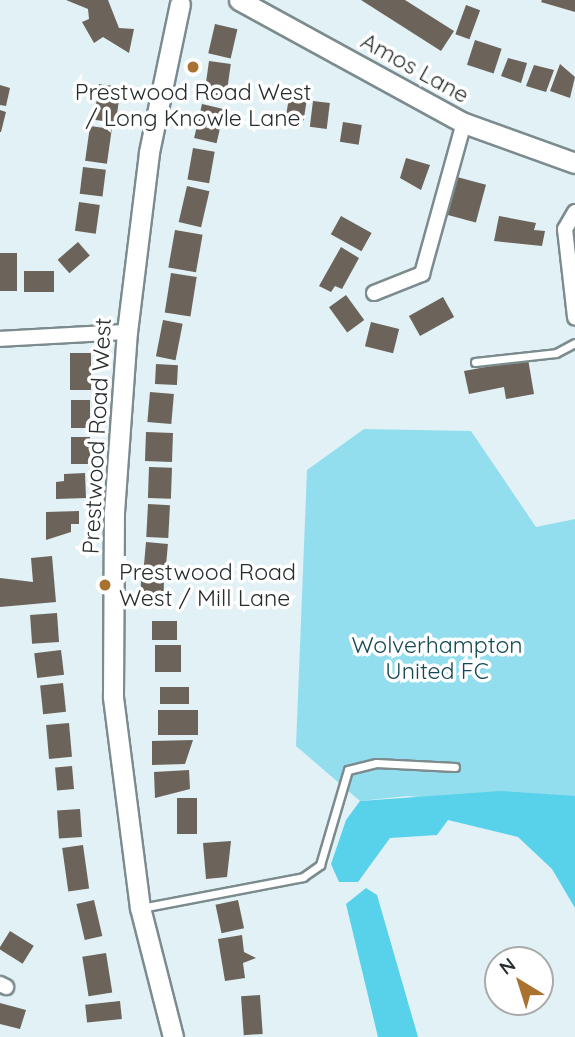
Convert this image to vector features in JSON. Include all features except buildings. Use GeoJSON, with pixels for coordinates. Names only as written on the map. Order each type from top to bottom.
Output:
{"type":"FeatureCollection","features":[{"type":"Feature","properties":{"kind":"street","name":"Prestwood Road West"},"geometry":{"type":"LineString","coordinates":[[173,1037],[140,908],[113,696],[114,512],[127,332],[149,152],[185,1]]}},
{"type":"Feature","properties":{"kind":"street","name":"Amos Lane"},"geometry":{"type":"LineString","coordinates":[[245,1],[464,123],[575,163]]}},
{"type":"Feature","properties":{"kind":"street"},"geometry":{"type":"LineString","coordinates":[[374,293],[422,274],[464,123]]}},
{"type":"Feature","properties":{"kind":"street"},"geometry":{"type":"LineString","coordinates":[[575,212],[565,229],[575,317]]}},
{"type":"Feature","properties":{"kind":"street"},"geometry":{"type":"LineString","coordinates":[[0,339],[127,332]]}},
{"type":"Feature","properties":{"kind":"lane"},"geometry":{"type":"LineString","coordinates":[[475,362],[556,353],[575,343]]}},
{"type":"Feature","properties":{"kind":"lane"},"geometry":{"type":"LineString","coordinates":[[140,908],[303,877],[320,865],[348,770],[376,763],[455,767]]}},
{"type":"Feature","properties":{"kind":"green space","name":"Wolverhampton United FC"},"geometry":{"type":"Polygon","coordinates":[[[364,429],[471,431],[536,527],[575,519],[575,812],[408,796],[360,801],[296,746],[307,470],[364,429]]]}},
{"type":"Feature","properties":{"kind":"shaded area"},"geometry":{"type":"Polygon","coordinates":[[[501,791],[575,796],[575,908],[552,869],[518,837],[448,820],[437,835],[390,838],[358,882],[339,882],[331,864],[346,820],[360,801],[501,791]]]}},
{"type":"Feature","properties":{"kind":"shaded area"},"geometry":{"type":"Polygon","coordinates":[[[366,888],[377,895],[418,1037],[378,1037],[346,904],[366,888]]]}},
{"type":"Feature","properties":{"kind":"place","name":"Prestwood Road West / Long Knowle Lane"},"geometry":{"type":"Point","coordinates":[193,67]}},
{"type":"Feature","properties":{"kind":"place","name":"Prestwood Road West / Mill Lane"},"geometry":{"type":"Point","coordinates":[105,585]}}]}
